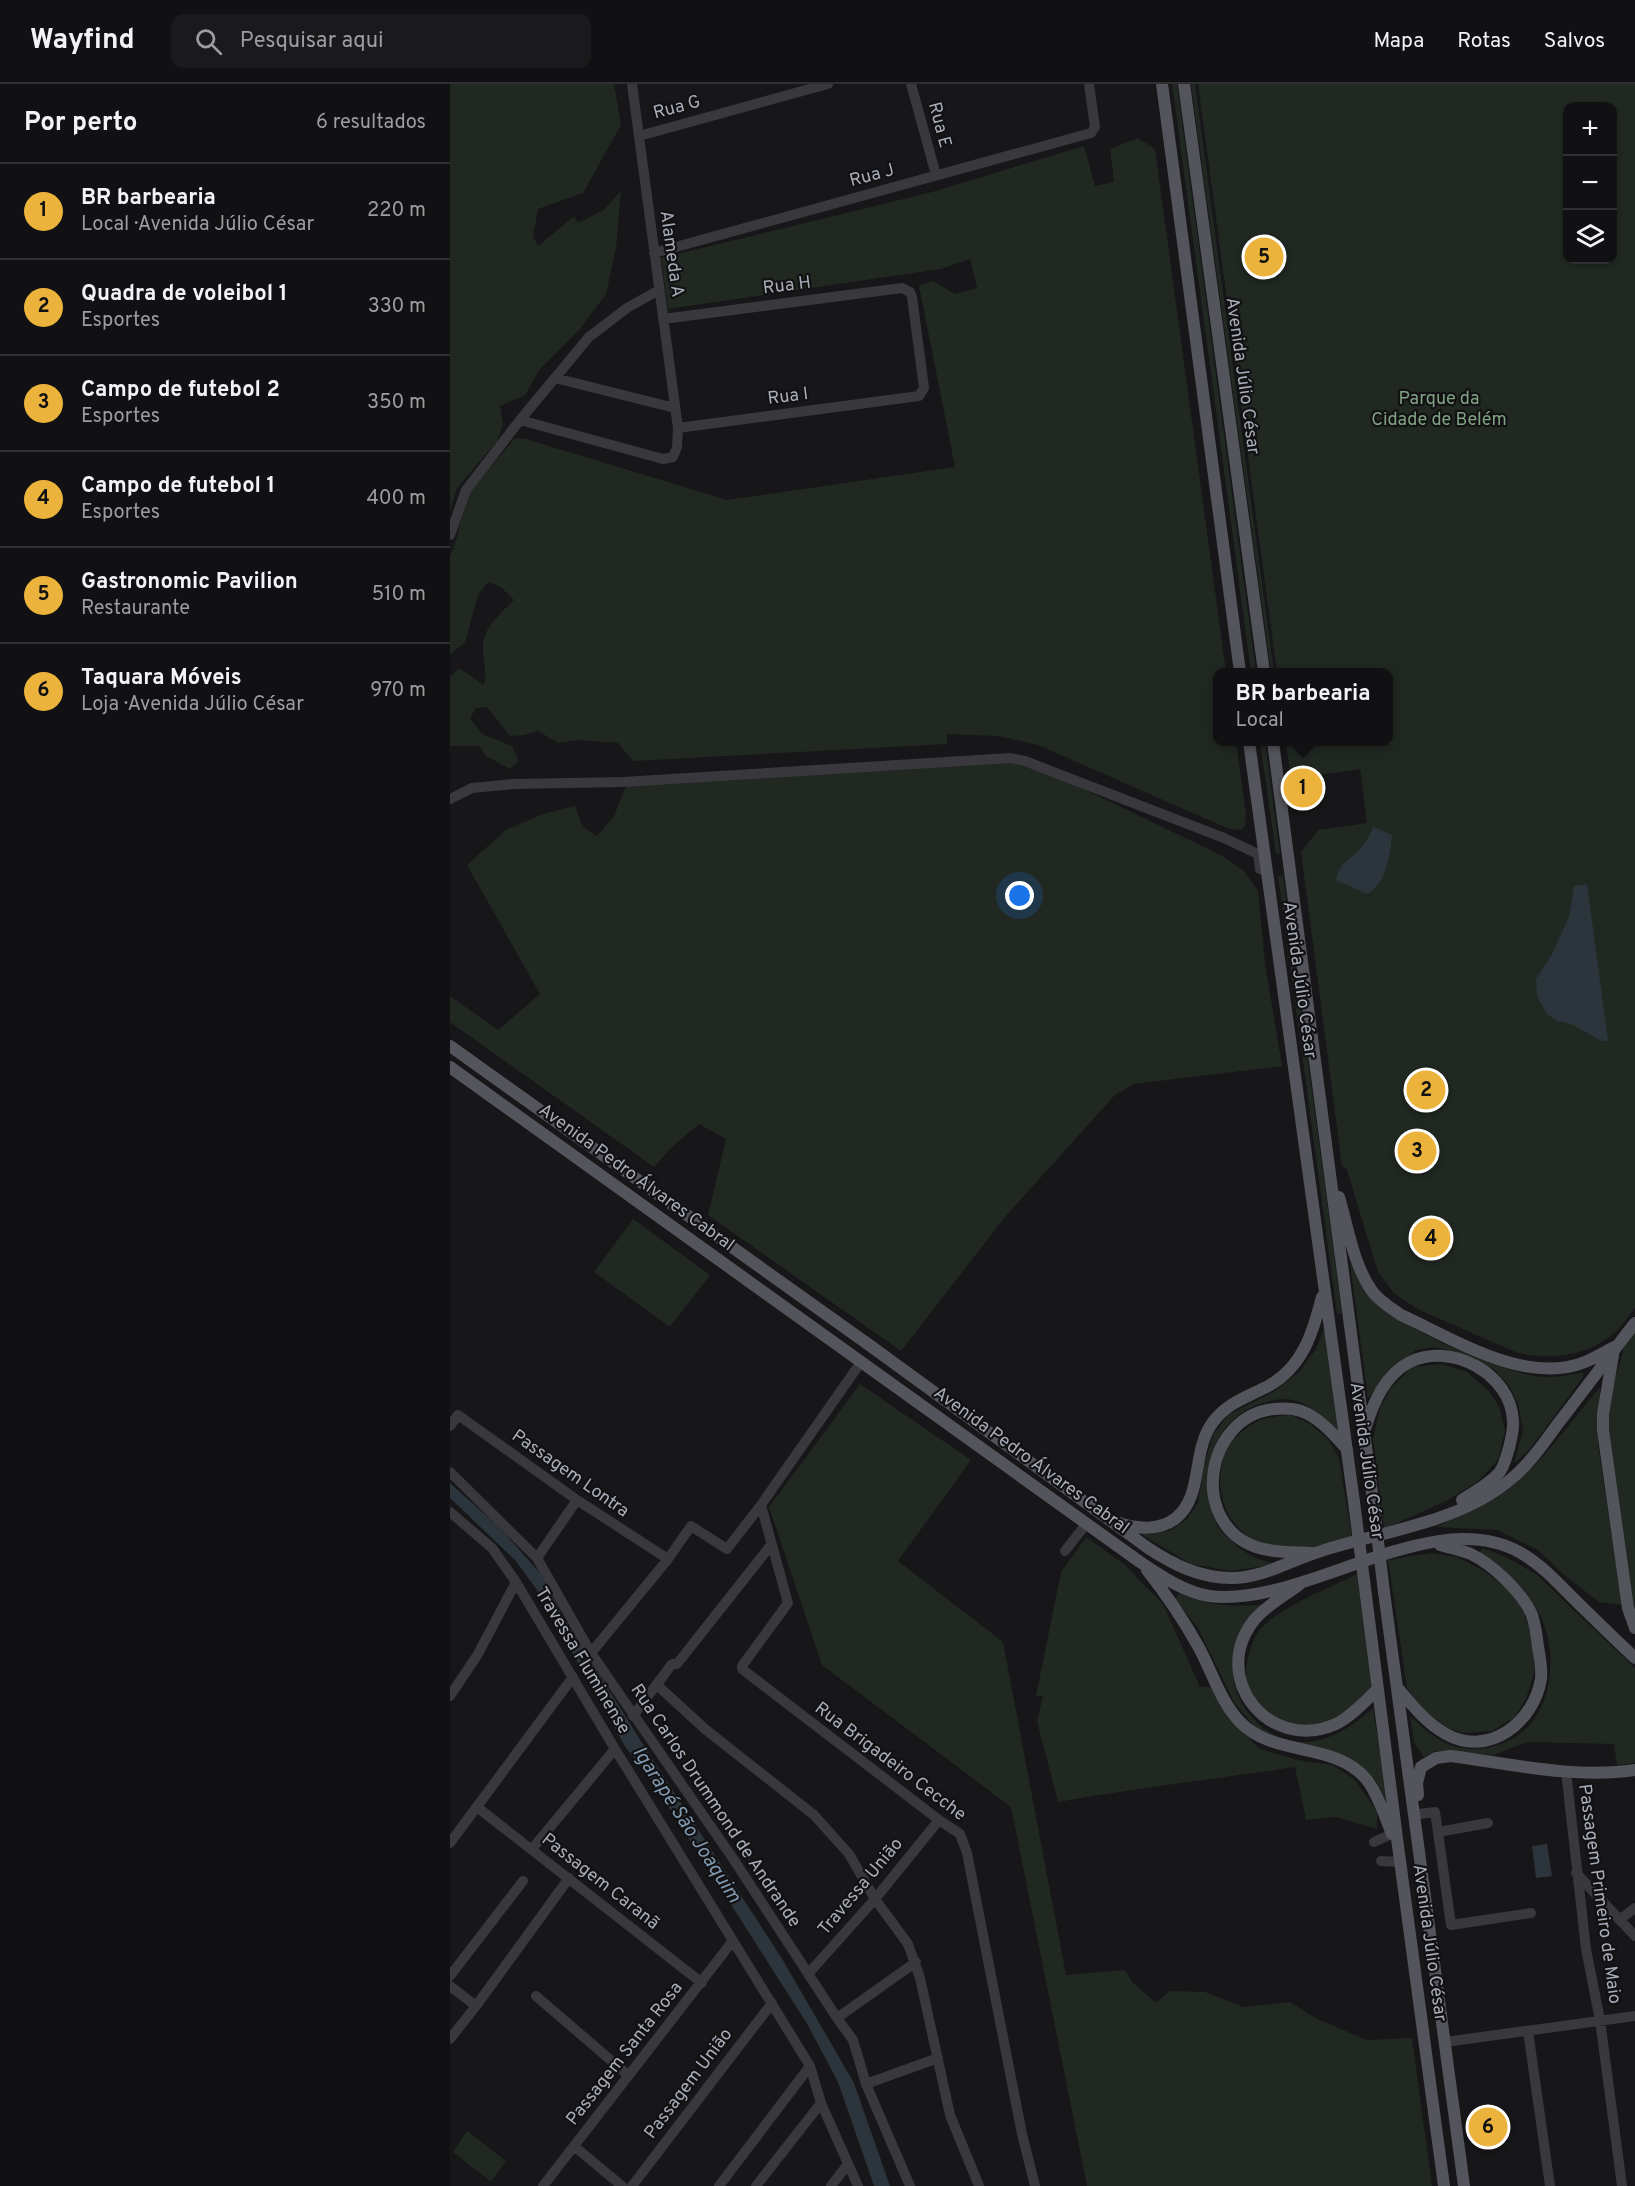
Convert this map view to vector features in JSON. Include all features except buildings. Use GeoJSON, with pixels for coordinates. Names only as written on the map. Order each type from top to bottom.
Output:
{"type":"FeatureCollection","features":[{"type":"Feature","properties":{"kind":"main road"},"geometry":{"type":"LineString","coordinates":[[1162,84],[1239,668]]}},
{"type":"Feature","properties":{"kind":"main road","name":"Avenida Júlio César"},"geometry":{"type":"LineString","coordinates":[[1184,84],[1263,668]]}},
{"type":"Feature","properties":{"kind":"main road","name":"Avenida Júlio César"},"geometry":{"type":"LineString","coordinates":[[1250,746],[1347,1449],[1444,2186]]}},
{"type":"Feature","properties":{"kind":"main road","name":"Avenida Júlio César"},"geometry":{"type":"LineString","coordinates":[[1274,746],[1396,1686],[1464,2186]]}},
{"type":"Feature","properties":{"kind":"main road","name":"Avenida Pedro Álvares Cabral"},"geometry":{"type":"LineString","coordinates":[[450,1046],[863,1340],[1168,1561],[1190,1571],[1212,1577],[1235,1578],[1260,1573],[1315,1553],[1407,1528]]}},
{"type":"Feature","properties":{"kind":"main road","name":"Avenida Pedro Álvares Cabral"},"geometry":{"type":"LineString","coordinates":[[450,1068],[1140,1562],[1190,1591],[1207,1596],[1229,1597],[1261,1593],[1389,1553],[1433,1543],[1471,1540],[1497,1543],[1521,1553],[1543,1569],[1635,1658]]}},
{"type":"Feature","properties":{"kind":"main road"},"geometry":{"type":"LineString","coordinates":[[1327,1149],[1356,1257],[1372,1291],[1386,1305],[1401,1315],[1502,1361],[1528,1368],[1546,1370],[1584,1363],[1616,1348]]}},
{"type":"Feature","properties":{"kind":"main road"},"geometry":{"type":"LineString","coordinates":[[1112,1521],[1131,1527],[1160,1526],[1169,1523],[1184,1510],[1193,1492],[1196,1466],[1208,1429],[1226,1407],[1271,1384],[1294,1364],[1311,1336],[1324,1290]]}},
{"type":"Feature","properties":{"kind":"main road"},"geometry":{"type":"LineString","coordinates":[[1407,1528],[1459,1510],[1511,1480],[1542,1445],[1635,1323]]}},
{"type":"Feature","properties":{"kind":"main road"},"geometry":{"type":"LineString","coordinates":[[1616,1348],[1603,1414],[1604,1430],[1628,1608],[1635,1628]]}},
{"type":"Feature","properties":{"kind":"main road"},"geometry":{"type":"LineString","coordinates":[[1364,1433],[1374,1401],[1387,1383],[1409,1363],[1422,1358],[1440,1354],[1463,1360],[1489,1376],[1504,1392],[1513,1420],[1512,1436],[1500,1472],[1458,1503],[1420,1518],[1407,1528]]}},
{"type":"Feature","properties":{"kind":"main road"},"geometry":{"type":"LineString","coordinates":[[1315,1553],[1271,1551],[1255,1547],[1233,1533],[1224,1522],[1215,1501],[1212,1477],[1215,1461],[1222,1443],[1239,1423],[1256,1412],[1279,1408],[1304,1411],[1326,1427],[1347,1449]]}},
{"type":"Feature","properties":{"kind":"main road"},"geometry":{"type":"LineString","coordinates":[[1396,1686],[1419,1713],[1440,1731],[1463,1740],[1483,1742],[1501,1736],[1522,1720],[1538,1690],[1541,1677],[1540,1654],[1532,1615],[1518,1592],[1472,1555],[1433,1543]]}},
{"type":"Feature","properties":{"kind":"main road"},"geometry":{"type":"LineString","coordinates":[[1140,1562],[1176,1609],[1229,1707],[1241,1723],[1276,1744],[1321,1753],[1353,1767],[1374,1790],[1398,1846]]}},
{"type":"Feature","properties":{"kind":"main road"},"geometry":{"type":"LineString","coordinates":[[1307,1580],[1268,1607],[1254,1621],[1242,1644],[1239,1666],[1243,1687],[1250,1703],[1271,1723],[1288,1729],[1305,1731],[1337,1723],[1378,1689]]}},
{"type":"Feature","properties":{"kind":"main road"},"geometry":{"type":"LineString","coordinates":[[1420,1864],[1424,1841],[1417,1783],[1421,1767],[1436,1758],[1451,1756],[1566,1771],[1619,1773],[1635,1770]]}},
{"type":"Feature","properties":{"kind":"street","name":"Alameda A"},"geometry":{"type":"LineString","coordinates":[[632,84],[678,428]]}},
{"type":"Feature","properties":{"kind":"street","name":"Rua G"},"geometry":{"type":"LineString","coordinates":[[639,136],[828,84]]}},
{"type":"Feature","properties":{"kind":"street","name":"Rua E"},"geometry":{"type":"LineString","coordinates":[[911,84],[936,175]]}},
{"type":"Feature","properties":{"kind":"street","name":"Rua J"},"geometry":{"type":"LineString","coordinates":[[654,253],[1091,133],[1095,127],[1089,84]]}},
{"type":"Feature","properties":{"kind":"street","name":"Rua H"},"geometry":{"type":"LineString","coordinates":[[663,320],[902,288],[910,292],[912,297],[924,388],[919,396],[902,399]]}},
{"type":"Feature","properties":{"kind":"street"},"geometry":{"type":"LineString","coordinates":[[450,535],[466,490],[589,337],[627,308],[659,290]]}},
{"type":"Feature","properties":{"kind":"street"},"geometry":{"type":"LineString","coordinates":[[555,378],[675,408]]}},
{"type":"Feature","properties":{"kind":"street","name":"Rua I"},"geometry":{"type":"LineString","coordinates":[[678,428],[902,399]]}},
{"type":"Feature","properties":{"kind":"street"},"geometry":{"type":"LineString","coordinates":[[520,420],[663,459],[668,459],[676,452],[678,428]]}},
{"type":"Feature","properties":{"kind":"street"},"geometry":{"type":"LineString","coordinates":[[450,799],[472,788],[514,784],[623,782],[1010,758],[1025,761],[1224,838],[1258,854],[1260,868],[1266,871]]}},
{"type":"Feature","properties":{"kind":"street"},"geometry":{"type":"LineString","coordinates":[[591,1653],[668,1559],[691,1526],[727,1549],[761,1505],[861,1362]]}},
{"type":"Feature","properties":{"kind":"street","name":"Passagem Lontra"},"geometry":{"type":"LineString","coordinates":[[453,1422],[458,1415],[577,1500],[668,1559]]}},
{"type":"Feature","properties":{"kind":"street","name":"Rua Carlos Drummond de Andrande"},"geometry":{"type":"LineString","coordinates":[[450,1472],[537,1558],[591,1653],[734,1860],[853,2040],[866,2084],[910,2186]]}},
{"type":"Feature","properties":{"kind":"street"},"geometry":{"type":"LineString","coordinates":[[537,1558],[577,1500]]}},
{"type":"Feature","properties":{"kind":"street"},"geometry":{"type":"LineString","coordinates":[[633,1716],[672,1664],[677,1664],[771,1545],[761,1505]]}},
{"type":"Feature","properties":{"kind":"street","name":"Travessa Fluminense"},"geometry":{"type":"LineString","coordinates":[[450,1512],[492,1548],[516,1582],[732,1942],[772,2003],[810,2066],[821,2103],[858,2186]]}},
{"type":"Feature","properties":{"kind":"street"},"geometry":{"type":"LineString","coordinates":[[1065,1551],[1087,1523]]}},
{"type":"Feature","properties":{"kind":"street","name":"Rua Brigadeiro Cecche"},"geometry":{"type":"LineString","coordinates":[[771,1545],[788,1603],[742,1669],[960,1834],[967,1853],[1022,2134],[1035,2186]]}},
{"type":"Feature","properties":{"kind":"street"},"geometry":{"type":"LineString","coordinates":[[450,1696],[478,1654],[516,1582]]}},
{"type":"Feature","properties":{"kind":"street"},"geometry":{"type":"LineString","coordinates":[[450,1843],[573,1677]]}},
{"type":"Feature","properties":{"kind":"street","name":"Rua Carlos Drummond de Andrande"},"geometry":{"type":"LineString","coordinates":[[657,1685],[705,1729],[814,1815],[849,1854],[875,1899],[908,1944],[916,1962],[950,2115],[979,2186]]}},
{"type":"Feature","properties":{"kind":"street"},"geometry":{"type":"LineString","coordinates":[[531,1849],[615,1749]]}},
{"type":"Feature","properties":{"kind":"street","name":"Passagem Primeiro de Maio"},"geometry":{"type":"LineString","coordinates":[[1566,1771],[1586,1949],[1600,2020],[1622,2186]]}},
{"type":"Feature","properties":{"kind":"street","name":"Passagem Caranã"},"geometry":{"type":"LineString","coordinates":[[477,1807],[702,1983]]}},
{"type":"Feature","properties":{"kind":"street"},"geometry":{"type":"LineString","coordinates":[[1419,1814],[1435,1812],[1451,1925],[1531,1913]]}},
{"type":"Feature","properties":{"kind":"street","name":"Travessa União"},"geometry":{"type":"LineString","coordinates":[[808,1974],[875,1899],[939,1820]]}},
{"type":"Feature","properties":{"kind":"street"},"geometry":{"type":"LineString","coordinates":[[1438,1832],[1488,1823]]}},
{"type":"Feature","properties":{"kind":"street"},"geometry":{"type":"LineString","coordinates":[[1374,1842],[1392,1834]]}},
{"type":"Feature","properties":{"kind":"street"},"geometry":{"type":"LineString","coordinates":[[1381,1861],[1400,1862]]}},
{"type":"Feature","properties":{"kind":"street"},"geometry":{"type":"LineString","coordinates":[[1576,1873],[1635,1936]]}},
{"type":"Feature","properties":{"kind":"street"},"geometry":{"type":"LineString","coordinates":[[450,2039],[568,1878]]}},
{"type":"Feature","properties":{"kind":"street"},"geometry":{"type":"LineString","coordinates":[[450,1976],[523,1881]]}},
{"type":"Feature","properties":{"kind":"street"},"geometry":{"type":"LineString","coordinates":[[1619,1920],[1635,1908]]}},
{"type":"Feature","properties":{"kind":"street","name":"Passagem Santa Rosa"},"geometry":{"type":"LineString","coordinates":[[543,2186],[732,1942]]}},
{"type":"Feature","properties":{"kind":"street"},"geometry":{"type":"LineString","coordinates":[[837,2019],[916,1962]]}},
{"type":"Feature","properties":{"kind":"street"},"geometry":{"type":"LineString","coordinates":[[450,1986],[476,2006]]}},
{"type":"Feature","properties":{"kind":"street"},"geometry":{"type":"LineString","coordinates":[[536,1996],[628,2075]]}},
{"type":"Feature","properties":{"kind":"street","name":"Passagem União"},"geometry":{"type":"LineString","coordinates":[[632,2186],[772,2003]]}},
{"type":"Feature","properties":{"kind":"street"},"geometry":{"type":"LineString","coordinates":[[1445,2042],[1635,2016]]}},
{"type":"Feature","properties":{"kind":"street"},"geometry":{"type":"LineString","coordinates":[[1528,2031],[1550,2186]]}},
{"type":"Feature","properties":{"kind":"street"},"geometry":{"type":"LineString","coordinates":[[866,2084],[938,2058]]}},
{"type":"Feature","properties":{"kind":"street"},"geometry":{"type":"LineString","coordinates":[[719,2186],[810,2066]]}},
{"type":"Feature","properties":{"kind":"street"},"geometry":{"type":"LineString","coordinates":[[756,2186],[821,2103]]}},
{"type":"Feature","properties":{"kind":"street"},"geometry":{"type":"LineString","coordinates":[[574,2146],[622,2186]]}},
{"type":"Feature","properties":{"kind":"street"},"geometry":{"type":"LineString","coordinates":[[831,2186],[848,2164]]}},
{"type":"Feature","properties":{"kind":"green space"},"geometry":{"type":"Polygon","coordinates":[[[450,84],[614,84],[621,125],[583,193],[538,209],[533,236],[538,246],[574,216],[578,223],[604,210],[621,190],[616,248],[606,294],[580,329],[540,369],[525,395],[500,406],[503,424],[498,440],[457,488],[450,511],[450,84]]]}},
{"type":"Feature","properties":{"kind":"green space"},"geometry":{"type":"Polygon","coordinates":[[[1172,84],[1177,84],[1255,668],[1250,668],[1172,84]]]}},
{"type":"Feature","properties":{"kind":"green space"},"geometry":{"type":"Polygon","coordinates":[[[1191,84],[1195,84],[1273,668],[1270,668],[1191,84]]]}},
{"type":"Feature","properties":{"kind":"green space","name":"Parque da Cidade de Belém"},"geometry":{"type":"Polygon","coordinates":[[[1198,84],[1635,84],[1635,1308],[1617,1331],[1583,1351],[1558,1356],[1518,1353],[1419,1310],[1394,1293],[1378,1272],[1347,1170],[1342,1166],[1301,852],[1318,830],[1367,823],[1360,769],[1291,779],[1287,746],[1393,746],[1393,668],[1276,668],[1198,84]]]}},
{"type":"Feature","properties":{"kind":"green space"},"geometry":{"type":"Polygon","coordinates":[[[1138,138],[1155,149],[1225,668],[1213,668],[1213,746],[1237,746],[1246,814],[1242,830],[1229,829],[1038,745],[998,736],[947,734],[947,744],[633,761],[618,743],[578,740],[558,743],[538,731],[510,736],[487,707],[476,708],[470,718],[482,734],[512,746],[519,761],[510,769],[486,756],[479,746],[450,746],[450,677],[459,668],[484,685],[483,647],[486,633],[514,600],[501,587],[488,582],[478,595],[465,643],[450,654],[450,556],[468,497],[515,438],[526,439],[727,500],[955,467],[919,286],[933,281],[955,294],[977,288],[970,259],[941,269],[668,309],[661,258],[932,192],[1084,146],[1095,186],[1114,182],[1110,149],[1138,138]]]}},
{"type":"Feature","properties":{"kind":"green space"},"geometry":{"type":"Polygon","coordinates":[[[1261,746],[1266,746],[1280,853],[1276,854],[1261,746]]]}},
{"type":"Feature","properties":{"kind":"green space"},"geometry":{"type":"Polygon","coordinates":[[[999,761],[1042,769],[1223,856],[1244,871],[1258,891],[1265,963],[1282,1066],[1134,1084],[1115,1095],[1005,1217],[901,1351],[708,1215],[726,1139],[699,1124],[671,1148],[654,1167],[450,1022],[450,996],[498,1030],[540,994],[467,865],[506,830],[543,814],[575,806],[583,827],[597,836],[614,816],[626,786],[999,761]]]}},
{"type":"Feature","properties":{"kind":"green space"},"geometry":{"type":"Polygon","coordinates":[[[1283,875],[1342,1313],[1337,1314],[1278,876],[1283,875]]]}},
{"type":"Feature","properties":{"kind":"green space"},"geometry":{"type":"Polygon","coordinates":[[[633,1219],[710,1275],[670,1327],[594,1272],[633,1219]]]}},
{"type":"Feature","properties":{"kind":"green space"},"geometry":{"type":"Polygon","coordinates":[[[1350,1263],[1376,1301],[1408,1325],[1430,1337],[1479,1359],[1525,1374],[1552,1377],[1583,1372],[1583,1377],[1530,1449],[1514,1464],[1523,1430],[1519,1407],[1510,1387],[1495,1370],[1473,1358],[1436,1347],[1416,1350],[1392,1369],[1368,1398],[1350,1263]]]}},
{"type":"Feature","properties":{"kind":"green space"},"geometry":{"type":"Polygon","coordinates":[[[1635,1324],[1635,1626],[1603,1416],[1625,1341],[1635,1324]]]}},
{"type":"Feature","properties":{"kind":"green space"},"geometry":{"type":"Polygon","coordinates":[[[1325,1327],[1339,1431],[1306,1405],[1288,1399],[1275,1400],[1241,1413],[1218,1439],[1211,1456],[1207,1491],[1210,1508],[1217,1525],[1246,1553],[1277,1564],[1231,1571],[1191,1564],[1141,1534],[1169,1531],[1187,1519],[1198,1503],[1204,1466],[1213,1435],[1228,1415],[1275,1391],[1299,1372],[1316,1349],[1325,1327]]]}},
{"type":"Feature","properties":{"kind":"green space"},"geometry":{"type":"Polygon","coordinates":[[[1441,1364],[1467,1372],[1488,1390],[1500,1408],[1505,1431],[1498,1460],[1477,1482],[1448,1500],[1384,1529],[1373,1438],[1380,1408],[1391,1388],[1412,1367],[1441,1364]]]}},
{"type":"Feature","properties":{"kind":"green space"},"geometry":{"type":"Polygon","coordinates":[[[860,1384],[971,1460],[898,1561],[1003,1642],[1066,1975],[1125,1970],[1132,1982],[1156,2003],[1170,1991],[1205,1992],[1244,2007],[1290,2002],[1317,2019],[1367,2040],[1412,2038],[1432,2186],[1087,2186],[1011,1807],[822,1665],[769,1507],[860,1384]]]}},
{"type":"Feature","properties":{"kind":"green space"},"geometry":{"type":"Polygon","coordinates":[[[1600,1387],[1598,1444],[1622,1605],[1599,1602],[1564,1575],[1538,1550],[1497,1530],[1435,1527],[1480,1507],[1498,1497],[1518,1481],[1543,1456],[1600,1387]]]}},
{"type":"Feature","properties":{"kind":"green space"},"geometry":{"type":"Polygon","coordinates":[[[1291,1415],[1310,1424],[1328,1439],[1339,1458],[1352,1537],[1311,1547],[1280,1549],[1257,1542],[1246,1535],[1229,1515],[1224,1504],[1220,1478],[1228,1445],[1256,1422],[1291,1415]]]}},
{"type":"Feature","properties":{"kind":"green space"},"geometry":{"type":"Polygon","coordinates":[[[1086,1537],[1124,1564],[1163,1604],[1200,1687],[1213,1687],[1228,1718],[1260,1749],[1298,1760],[1333,1765],[1354,1779],[1377,1811],[1377,1829],[1336,1817],[1306,1820],[1295,1767],[1058,1802],[1037,1721],[1043,1696],[1036,1696],[1061,1572],[1086,1537]]]}},
{"type":"Feature","properties":{"kind":"green space"},"geometry":{"type":"Polygon","coordinates":[[[1483,1548],[1506,1557],[1536,1574],[1635,1668],[1635,1763],[1617,1765],[1614,1744],[1527,1742],[1494,1755],[1435,1751],[1424,1757],[1414,1742],[1410,1716],[1434,1736],[1450,1745],[1470,1749],[1491,1747],[1511,1740],[1526,1728],[1538,1713],[1546,1696],[1550,1676],[1550,1656],[1541,1617],[1523,1588],[1498,1565],[1479,1553],[1483,1548]]]}},
{"type":"Feature","properties":{"kind":"green space"},"geometry":{"type":"Polygon","coordinates":[[[1431,1553],[1457,1557],[1484,1571],[1510,1591],[1524,1612],[1533,1643],[1535,1670],[1526,1699],[1515,1717],[1492,1731],[1464,1733],[1448,1728],[1424,1711],[1407,1688],[1388,1560],[1431,1553]]]}},
{"type":"Feature","properties":{"kind":"green space"},"geometry":{"type":"Polygon","coordinates":[[[1357,1574],[1372,1689],[1335,1720],[1322,1724],[1294,1726],[1275,1719],[1264,1709],[1246,1682],[1246,1667],[1256,1636],[1267,1623],[1290,1607],[1357,1574]]]}},
{"type":"Feature","properties":{"kind":"green space"},"geometry":{"type":"Polygon","coordinates":[[[1179,1593],[1221,1605],[1264,1605],[1236,1652],[1233,1673],[1242,1703],[1252,1717],[1277,1736],[1293,1741],[1309,1742],[1327,1738],[1344,1730],[1373,1708],[1388,1804],[1376,1781],[1359,1764],[1327,1751],[1273,1739],[1257,1729],[1235,1704],[1198,1628],[1175,1599],[1179,1593]]]}},
{"type":"Feature","properties":{"kind":"green space"},"geometry":{"type":"Polygon","coordinates":[[[467,2131],[506,2161],[490,2181],[453,2152],[467,2131]]]}},
{"type":"Feature","properties":{"kind":"water"},"geometry":{"type":"Polygon","coordinates":[[[1373,827],[1392,835],[1383,876],[1367,894],[1336,880],[1344,862],[1363,845],[1373,827]]]}},
{"type":"Feature","properties":{"kind":"water"},"geometry":{"type":"Polygon","coordinates":[[[1587,884],[1608,1041],[1602,1041],[1571,1024],[1557,1021],[1547,1014],[1537,996],[1536,979],[1552,954],[1569,917],[1574,886],[1587,884]]]}},
{"type":"Feature","properties":{"kind":"water","name":"Igarapé São Joaquim"},"geometry":{"type":"Polygon","coordinates":[[[450,1483],[499,1527],[540,1573],[564,1618],[644,1746],[781,1957],[854,2083],[890,2186],[874,2186],[838,2082],[806,2022],[652,1781],[626,1748],[537,1590],[515,1560],[450,1498],[450,1483]]]}},
{"type":"Feature","properties":{"kind":"water"},"geometry":{"type":"Polygon","coordinates":[[[1547,1844],[1552,1876],[1536,1878],[1532,1846],[1547,1844]]]}},
{"type":"Feature","properties":{"kind":"place","name":"Gastronomic Pavilion"},"geometry":{"type":"Point","coordinates":[1264,257]}},
{"type":"Feature","properties":{"kind":"place","name":"BR barbearia"},"geometry":{"type":"Point","coordinates":[1303,788]}},
{"type":"Feature","properties":{"kind":"place","name":"Quadra de voleibol 1"},"geometry":{"type":"Point","coordinates":[1426,1090]}},
{"type":"Feature","properties":{"kind":"place","name":"Campo de futebol 2"},"geometry":{"type":"Point","coordinates":[1417,1151]}},
{"type":"Feature","properties":{"kind":"place","name":"Campo de futebol 1"},"geometry":{"type":"Point","coordinates":[1431,1238]}},
{"type":"Feature","properties":{"kind":"place","name":"Taquara Móveis"},"geometry":{"type":"Point","coordinates":[1488,2127]}}]}
